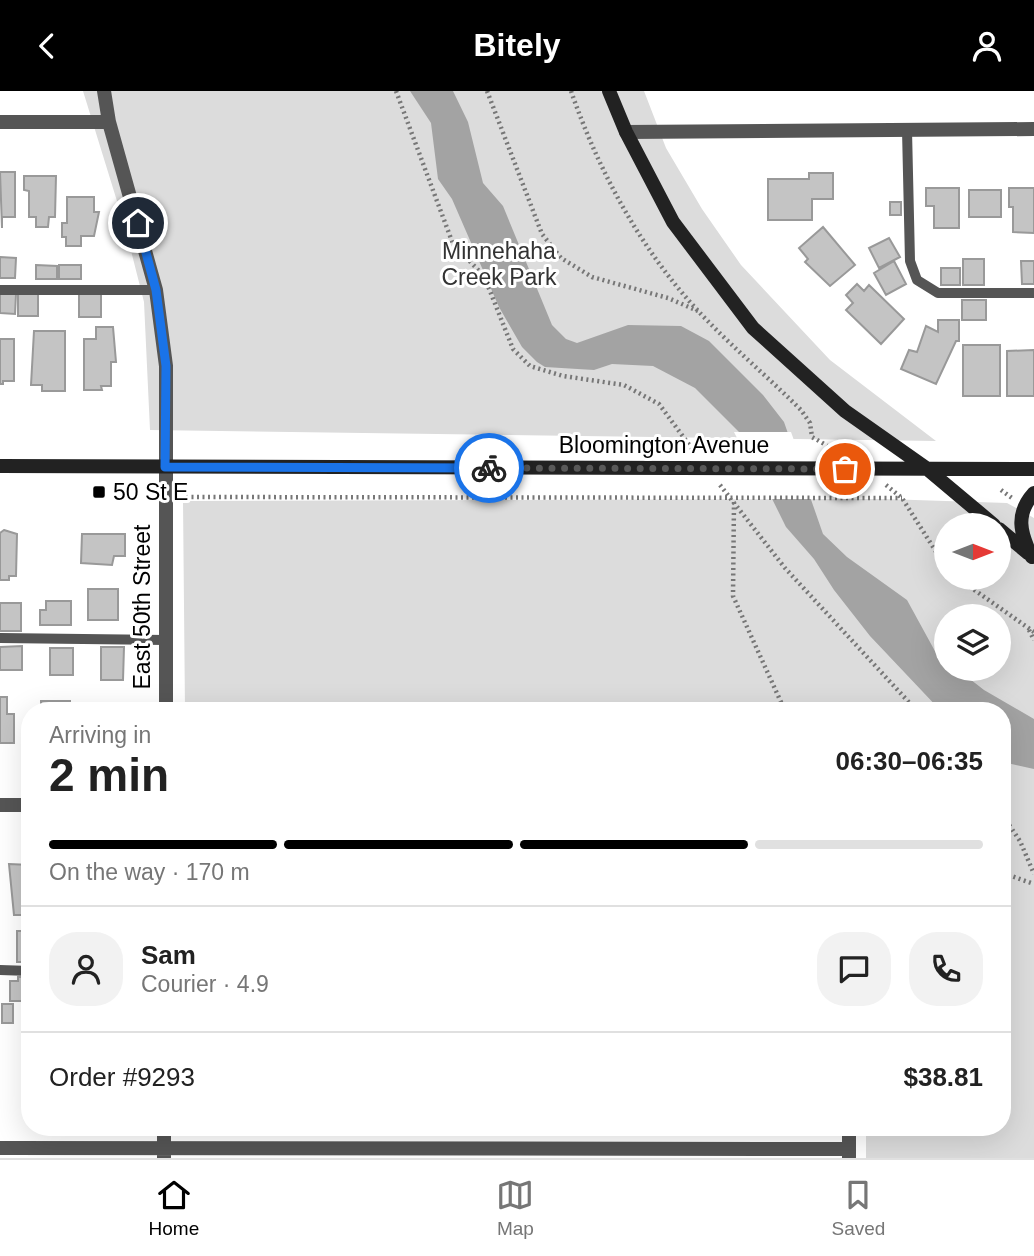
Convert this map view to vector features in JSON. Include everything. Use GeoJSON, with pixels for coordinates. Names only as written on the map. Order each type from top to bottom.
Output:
{"type":"FeatureCollection","features":[{"type":"Feature","properties":{"kind":"street","name":"East 50th Street"},"geometry":{"type":"LineString","coordinates":[[104,91],[109,122],[156,290],[166,366],[166,702]]}},
{"type":"Feature","properties":{"kind":"street"},"geometry":{"type":"LineString","coordinates":[[609,91],[626,132],[673,222],[753,328],[845,411],[926,468],[980,513]]}},
{"type":"Feature","properties":{"kind":"street"},"geometry":{"type":"LineString","coordinates":[[0,122],[109,122]]}},
{"type":"Feature","properties":{"kind":"street"},"geometry":{"type":"LineString","coordinates":[[626,132],[1034,129]]}},
{"type":"Feature","properties":{"kind":"street","name":"Bloomington Avenue"},"geometry":{"type":"LineString","coordinates":[[0,466],[1034,469]]}},
{"type":"Feature","properties":{"kind":"street"},"geometry":{"type":"LineString","coordinates":[[1033,558],[1023,539],[1020,520],[1034,493]]}},
{"type":"Feature","properties":{"kind":"street"},"geometry":{"type":"LineString","coordinates":[[1012,540],[1033,558]]}},
{"type":"Feature","properties":{"kind":"street"},"geometry":{"type":"LineString","coordinates":[[0,805],[21,805]]}},
{"type":"Feature","properties":{"kind":"street"},"geometry":{"type":"LineString","coordinates":[[164,1136],[164,1154]]}},
{"type":"Feature","properties":{"kind":"street"},"geometry":{"type":"LineString","coordinates":[[0,1148],[164,1154],[849,1153]]}},
{"type":"Feature","properties":{"kind":"lane"},"geometry":{"type":"LineString","coordinates":[[907,130],[910,261],[916,280],[938,293],[1034,293]]}},
{"type":"Feature","properties":{"kind":"lane"},"geometry":{"type":"LineString","coordinates":[[0,290],[156,290]]}},
{"type":"Feature","properties":{"kind":"lane"},"geometry":{"type":"LineString","coordinates":[[0,638],[166,640]]}},
{"type":"Feature","properties":{"kind":"lane"},"geometry":{"type":"LineString","coordinates":[[0,970],[21,971]]}},
{"type":"Feature","properties":{"kind":"path"},"geometry":{"type":"LineString","coordinates":[[396,91],[453,244],[484,276],[513,349],[530,366],[563,376],[624,385],[659,404],[785,568],[909,702]]}},
{"type":"Feature","properties":{"kind":"path"},"geometry":{"type":"LineString","coordinates":[[487,91],[542,233],[561,258],[592,277],[668,298],[699,311]]}},
{"type":"Feature","properties":{"kind":"path"},"geometry":{"type":"LineString","coordinates":[[571,91],[593,151],[612,188],[657,259],[699,311],[801,410],[810,423],[813,437]]}},
{"type":"Feature","properties":{"kind":"path"},"geometry":{"type":"LineString","coordinates":[[186,497],[902,498],[934,548]]}},
{"type":"Feature","properties":{"kind":"path"},"geometry":{"type":"LineString","coordinates":[[733,499],[733,596],[781,702]]}},
{"type":"Feature","properties":{"kind":"path"},"geometry":{"type":"LineString","coordinates":[[974,590],[1032,631],[1034,640]]}},
{"type":"Feature","properties":{"kind":"path"},"geometry":{"type":"LineString","coordinates":[[1011,827],[1034,874]]}},
{"type":"Feature","properties":{"kind":"path"},"geometry":{"type":"LineString","coordinates":[[1011,876],[1034,884]]}},
{"type":"Feature","properties":{"kind":"green space","name":"Minnehaha Creek Park"},"geometry":{"type":"Polygon","coordinates":[[[83,91],[644,91],[666,148],[702,209],[741,265],[830,360],[936,441],[150,430],[144,302],[125,227],[83,91]]]}},
{"type":"Feature","properties":{"kind":"green space"},"geometry":{"type":"Polygon","coordinates":[[[884,499],[1007,503],[1034,518],[1034,1158],[866,1158],[866,1136],[1011,1136],[1011,702],[185,702],[183,501],[884,499]]]}},
{"type":"Feature","properties":{"kind":"shaded area"},"geometry":{"type":"Polygon","coordinates":[[[410,91],[453,91],[468,122],[483,183],[503,206],[552,325],[566,339],[577,343],[628,325],[681,326],[709,341],[763,395],[784,422],[823,534],[847,557],[907,600],[934,649],[934,681],[972,681],[1005,702],[932,702],[870,636],[814,559],[786,527],[739,432],[695,388],[653,366],[612,364],[594,370],[545,367],[537,362],[522,347],[499,307],[452,199],[438,179],[431,123],[410,91]]]}},
{"type":"Feature","properties":{"kind":"shaded area"},"geometry":{"type":"Polygon","coordinates":[[[1011,706],[1034,719],[1034,769],[1011,764],[1011,706]]]}},
{"type":"Feature","properties":{"kind":"pier"},"geometry":{"type":"Polygon","coordinates":[[[734,432],[791,432],[815,499],[768,499],[734,432]]]}},
{"type":"Feature","properties":{"kind":"building"},"geometry":{"type":"Polygon","coordinates":[[[0,172],[15,172],[15,217],[2,217],[2,228],[0,172]]]}},
{"type":"Feature","properties":{"kind":"building"},"geometry":{"type":"Polygon","coordinates":[[[809,173],[833,173],[833,199],[812,199],[812,220],[768,220],[768,179],[809,179],[809,173]]]}},
{"type":"Feature","properties":{"kind":"building"},"geometry":{"type":"Polygon","coordinates":[[[24,176],[56,176],[55,217],[49,217],[48,227],[36,227],[36,217],[29,217],[29,191],[24,190],[24,176]]]}},
{"type":"Feature","properties":{"kind":"building"},"geometry":{"type":"Polygon","coordinates":[[[926,188],[959,188],[959,228],[934,228],[934,206],[926,206],[926,188]]]}},
{"type":"Feature","properties":{"kind":"building"},"geometry":{"type":"Polygon","coordinates":[[[1009,188],[1034,188],[1034,233],[1013,232],[1013,207],[1009,207],[1009,188]]]}},
{"type":"Feature","properties":{"kind":"building"},"geometry":{"type":"Polygon","coordinates":[[[969,190],[1001,190],[1001,217],[969,217],[969,190]]]}},
{"type":"Feature","properties":{"kind":"building"},"geometry":{"type":"Polygon","coordinates":[[[67,197],[94,197],[94,212],[99,212],[94,236],[81,236],[81,246],[66,246],[66,237],[62,237],[62,223],[67,223],[67,197]]]}},
{"type":"Feature","properties":{"kind":"building"},"geometry":{"type":"Polygon","coordinates":[[[890,202],[901,202],[901,215],[890,215],[890,202]]]}},
{"type":"Feature","properties":{"kind":"building"},"geometry":{"type":"Polygon","coordinates":[[[823,227],[855,265],[830,286],[805,262],[808,259],[799,248],[823,227]]]}},
{"type":"Feature","properties":{"kind":"building"},"geometry":{"type":"Polygon","coordinates":[[[889,238],[900,257],[879,268],[869,248],[889,238]]]}},
{"type":"Feature","properties":{"kind":"building"},"geometry":{"type":"Polygon","coordinates":[[[0,257],[16,258],[15,278],[0,278],[0,257]]]}},
{"type":"Feature","properties":{"kind":"building"},"geometry":{"type":"Polygon","coordinates":[[[963,259],[984,259],[984,285],[963,285],[963,259]]]}},
{"type":"Feature","properties":{"kind":"building"},"geometry":{"type":"Polygon","coordinates":[[[894,261],[906,284],[886,295],[874,273],[894,261]]]}},
{"type":"Feature","properties":{"kind":"building"},"geometry":{"type":"Polygon","coordinates":[[[1021,261],[1034,261],[1034,284],[1022,284],[1021,261]]]}},
{"type":"Feature","properties":{"kind":"building"},"geometry":{"type":"Polygon","coordinates":[[[36,265],[57,266],[57,279],[36,279],[36,265]]]}},
{"type":"Feature","properties":{"kind":"building"},"geometry":{"type":"Polygon","coordinates":[[[59,265],[81,265],[81,279],[59,279],[59,265]]]}},
{"type":"Feature","properties":{"kind":"building"},"geometry":{"type":"Polygon","coordinates":[[[941,268],[960,268],[960,285],[941,285],[941,268]]]}},
{"type":"Feature","properties":{"kind":"building"},"geometry":{"type":"Polygon","coordinates":[[[857,284],[864,291],[869,285],[904,319],[881,344],[846,310],[853,303],[846,295],[857,284]]]}},
{"type":"Feature","properties":{"kind":"building"},"geometry":{"type":"Polygon","coordinates":[[[0,294],[16,294],[15,314],[0,313],[0,294]]]}},
{"type":"Feature","properties":{"kind":"building"},"geometry":{"type":"Polygon","coordinates":[[[18,294],[38,294],[38,316],[18,316],[18,294]]]}},
{"type":"Feature","properties":{"kind":"building"},"geometry":{"type":"Polygon","coordinates":[[[79,294],[101,294],[101,317],[79,317],[79,294]]]}},
{"type":"Feature","properties":{"kind":"building"},"geometry":{"type":"Polygon","coordinates":[[[962,300],[986,300],[986,320],[962,320],[962,300]]]}},
{"type":"Feature","properties":{"kind":"building"},"geometry":{"type":"Polygon","coordinates":[[[938,320],[959,320],[959,341],[956,341],[936,384],[901,369],[909,350],[917,352],[926,326],[938,332],[938,320]]]}},
{"type":"Feature","properties":{"kind":"building"},"geometry":{"type":"Polygon","coordinates":[[[96,327],[113,327],[116,362],[111,362],[111,386],[101,386],[102,390],[84,390],[84,339],[96,339],[96,327]]]}},
{"type":"Feature","properties":{"kind":"building"},"geometry":{"type":"Polygon","coordinates":[[[34,331],[65,331],[65,391],[42,391],[42,385],[31,385],[34,331]]]}},
{"type":"Feature","properties":{"kind":"building"},"geometry":{"type":"Polygon","coordinates":[[[0,339],[14,339],[14,381],[3,381],[3,384],[0,384],[0,339]]]}},
{"type":"Feature","properties":{"kind":"building"},"geometry":{"type":"Polygon","coordinates":[[[963,345],[1000,345],[1000,396],[963,396],[963,345]]]}},
{"type":"Feature","properties":{"kind":"building"},"geometry":{"type":"Polygon","coordinates":[[[1034,350],[1034,396],[1007,396],[1007,351],[1034,350]]]}},
{"type":"Feature","properties":{"kind":"building"},"geometry":{"type":"Polygon","coordinates":[[[4,530],[17,534],[16,576],[9,576],[9,580],[0,580],[0,533],[4,530]]]}},
{"type":"Feature","properties":{"kind":"building"},"geometry":{"type":"Polygon","coordinates":[[[82,534],[125,534],[125,556],[114,556],[112,565],[81,563],[82,534]]]}},
{"type":"Feature","properties":{"kind":"building"},"geometry":{"type":"Polygon","coordinates":[[[88,589],[118,589],[118,620],[88,620],[88,589]]]}},
{"type":"Feature","properties":{"kind":"building"},"geometry":{"type":"Polygon","coordinates":[[[46,601],[71,601],[71,625],[40,625],[40,610],[46,610],[46,601]]]}},
{"type":"Feature","properties":{"kind":"building"},"geometry":{"type":"Polygon","coordinates":[[[0,603],[21,603],[21,631],[0,631],[0,603]]]}},
{"type":"Feature","properties":{"kind":"building"},"geometry":{"type":"Polygon","coordinates":[[[22,646],[22,670],[0,670],[0,647],[22,646]]]}},
{"type":"Feature","properties":{"kind":"building"},"geometry":{"type":"Polygon","coordinates":[[[101,647],[124,647],[123,680],[101,680],[101,647]]]}},
{"type":"Feature","properties":{"kind":"building"},"geometry":{"type":"Polygon","coordinates":[[[50,648],[73,648],[73,675],[50,675],[50,648]]]}},
{"type":"Feature","properties":{"kind":"building"},"geometry":{"type":"Polygon","coordinates":[[[0,697],[7,697],[7,714],[14,714],[14,743],[0,743],[0,697]]]}},
{"type":"Feature","properties":{"kind":"building"},"geometry":{"type":"Polygon","coordinates":[[[9,864],[21,865],[21,915],[14,915],[9,864]]]}},
{"type":"Feature","properties":{"kind":"building"},"geometry":{"type":"Polygon","coordinates":[[[17,931],[21,931],[21,962],[17,962],[17,931]]]}},
{"type":"Feature","properties":{"kind":"building"},"geometry":{"type":"Polygon","coordinates":[[[18,977],[21,977],[21,1001],[10,1001],[10,981],[18,981],[18,977]]]}},
{"type":"Feature","properties":{"kind":"building"},"geometry":{"type":"Polygon","coordinates":[[[2,1004],[13,1004],[13,1023],[2,1023],[2,1004]]]}},
{"type":"Feature","properties":{"kind":"way so far"},"geometry":{"type":"LineString","coordinates":[[489,468],[845,469]]}},
{"type":"Feature","properties":{"kind":"place","name":"50 St E"},"geometry":{"type":"Point","coordinates":[99,492]}},
{"type":"Feature","properties":{"kind":"route"},"geometry":{"type":"LineString","coordinates":[[138,223],[156,290],[166,366],[165,467],[489,468]]}}]}
